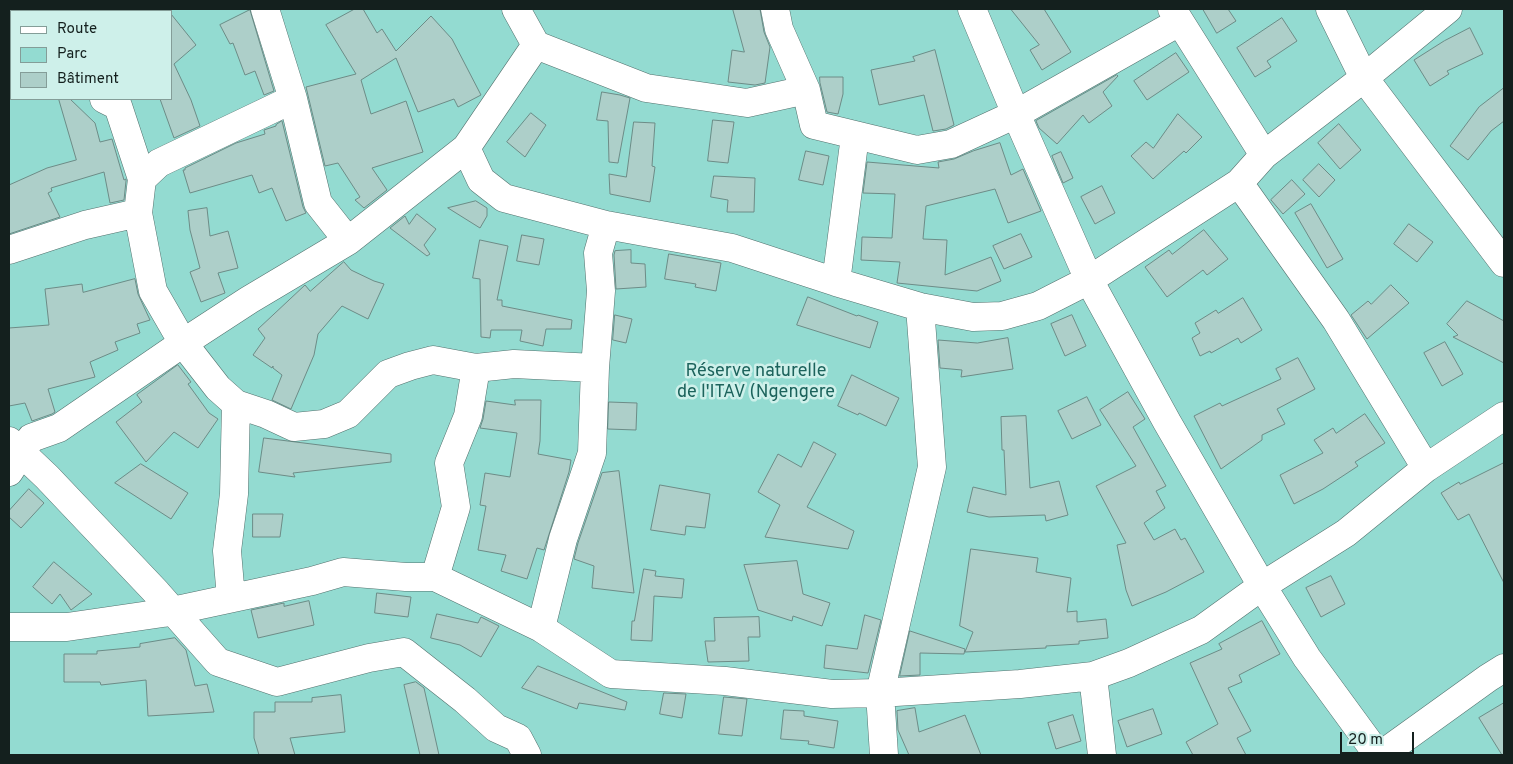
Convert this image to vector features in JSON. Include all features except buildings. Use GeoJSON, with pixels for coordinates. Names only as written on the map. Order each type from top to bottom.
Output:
{"type":"FeatureCollection","features":[{"type":"Feature","properties":{"kind":"street"},"geometry":{"type":"LineString","coordinates":[[516,9],[536,44],[646,88],[747,103],[806,90]]}},
{"type":"Feature","properties":{"kind":"street"},"geometry":{"type":"LineString","coordinates":[[775,9],[779,29],[806,90],[814,125],[917,150],[952,144],[1016,114],[1176,15],[1264,155]]}},
{"type":"Feature","properties":{"kind":"street"},"geometry":{"type":"LineString","coordinates":[[972,9],[1089,280],[1167,422],[1262,586],[1307,658],[1380,755],[1504,668]]}},
{"type":"Feature","properties":{"kind":"street"},"geometry":{"type":"LineString","coordinates":[[1330,9],[1364,78],[1504,263]]}},
{"type":"Feature","properties":{"kind":"street"},"geometry":{"type":"LineString","coordinates":[[466,148],[481,180],[504,198],[606,225],[732,248],[920,307],[973,317],[1002,316],[1038,306],[1089,280],[1239,183],[1264,155],[1364,78],[1448,9]]}},
{"type":"Feature","properties":{"kind":"street"},"geometry":{"type":"LineString","coordinates":[[273,13],[318,203],[348,242]]}},
{"type":"Feature","properties":{"kind":"street"},"geometry":{"type":"LineString","coordinates":[[527,755],[518,738],[496,728],[465,700],[404,652],[369,658],[278,682],[218,662],[173,610],[47,477],[13,455],[31,438],[59,428],[182,343],[249,300],[348,242],[466,148],[536,44]]}},
{"type":"Feature","properties":{"kind":"street"},"geometry":{"type":"LineString","coordinates":[[106,100],[118,106],[142,179],[138,213],[153,291],[182,343],[218,388],[236,404],[294,426],[324,424],[348,414],[388,374],[432,360],[476,368],[514,364],[595,368]]}},
{"type":"Feature","properties":{"kind":"street"},"geometry":{"type":"LineString","coordinates":[[142,179],[158,163],[293,100]]}},
{"type":"Feature","properties":{"kind":"street"},"geometry":{"type":"LineString","coordinates":[[836,282],[855,136]]}},
{"type":"Feature","properties":{"kind":"street"},"geometry":{"type":"LineString","coordinates":[[1239,183],[1336,320],[1426,468]]}},
{"type":"Feature","properties":{"kind":"street"},"geometry":{"type":"LineString","coordinates":[[9,250],[85,225],[138,213]]}},
{"type":"Feature","properties":{"kind":"street"},"geometry":{"type":"LineString","coordinates":[[541,628],[563,539],[592,453],[595,368],[601,291],[598,253],[606,225]]}},
{"type":"Feature","properties":{"kind":"street"},"geometry":{"type":"LineString","coordinates":[[884,755],[880,693],[932,467],[920,307]]}},
{"type":"Feature","properties":{"kind":"street"},"geometry":{"type":"LineString","coordinates":[[435,577],[456,507],[449,463],[468,416],[476,368]]}},
{"type":"Feature","properties":{"kind":"street"},"geometry":{"type":"LineString","coordinates":[[231,598],[227,551],[234,494],[236,404]]}},
{"type":"Feature","properties":{"kind":"street"},"geometry":{"type":"LineString","coordinates":[[9,627],[67,627],[173,610],[312,581],[344,572],[406,577],[435,577],[541,628],[611,674],[725,681],[832,694],[880,693],[1020,684],[1093,676],[1129,663],[1201,630],[1262,586],[1346,533],[1426,468],[1504,416]]}},
{"type":"Feature","properties":{"kind":"street"},"geometry":{"type":"LineString","coordinates":[[1093,676],[1102,755]]}},
{"type":"Feature","properties":{"kind":"green space","name":"Réserve naturelle de l'ITAV (Ngengere"},"geometry":{"type":"Polygon","coordinates":[[[9,9],[1504,9],[1504,755],[9,755],[9,9]]]}}]}
